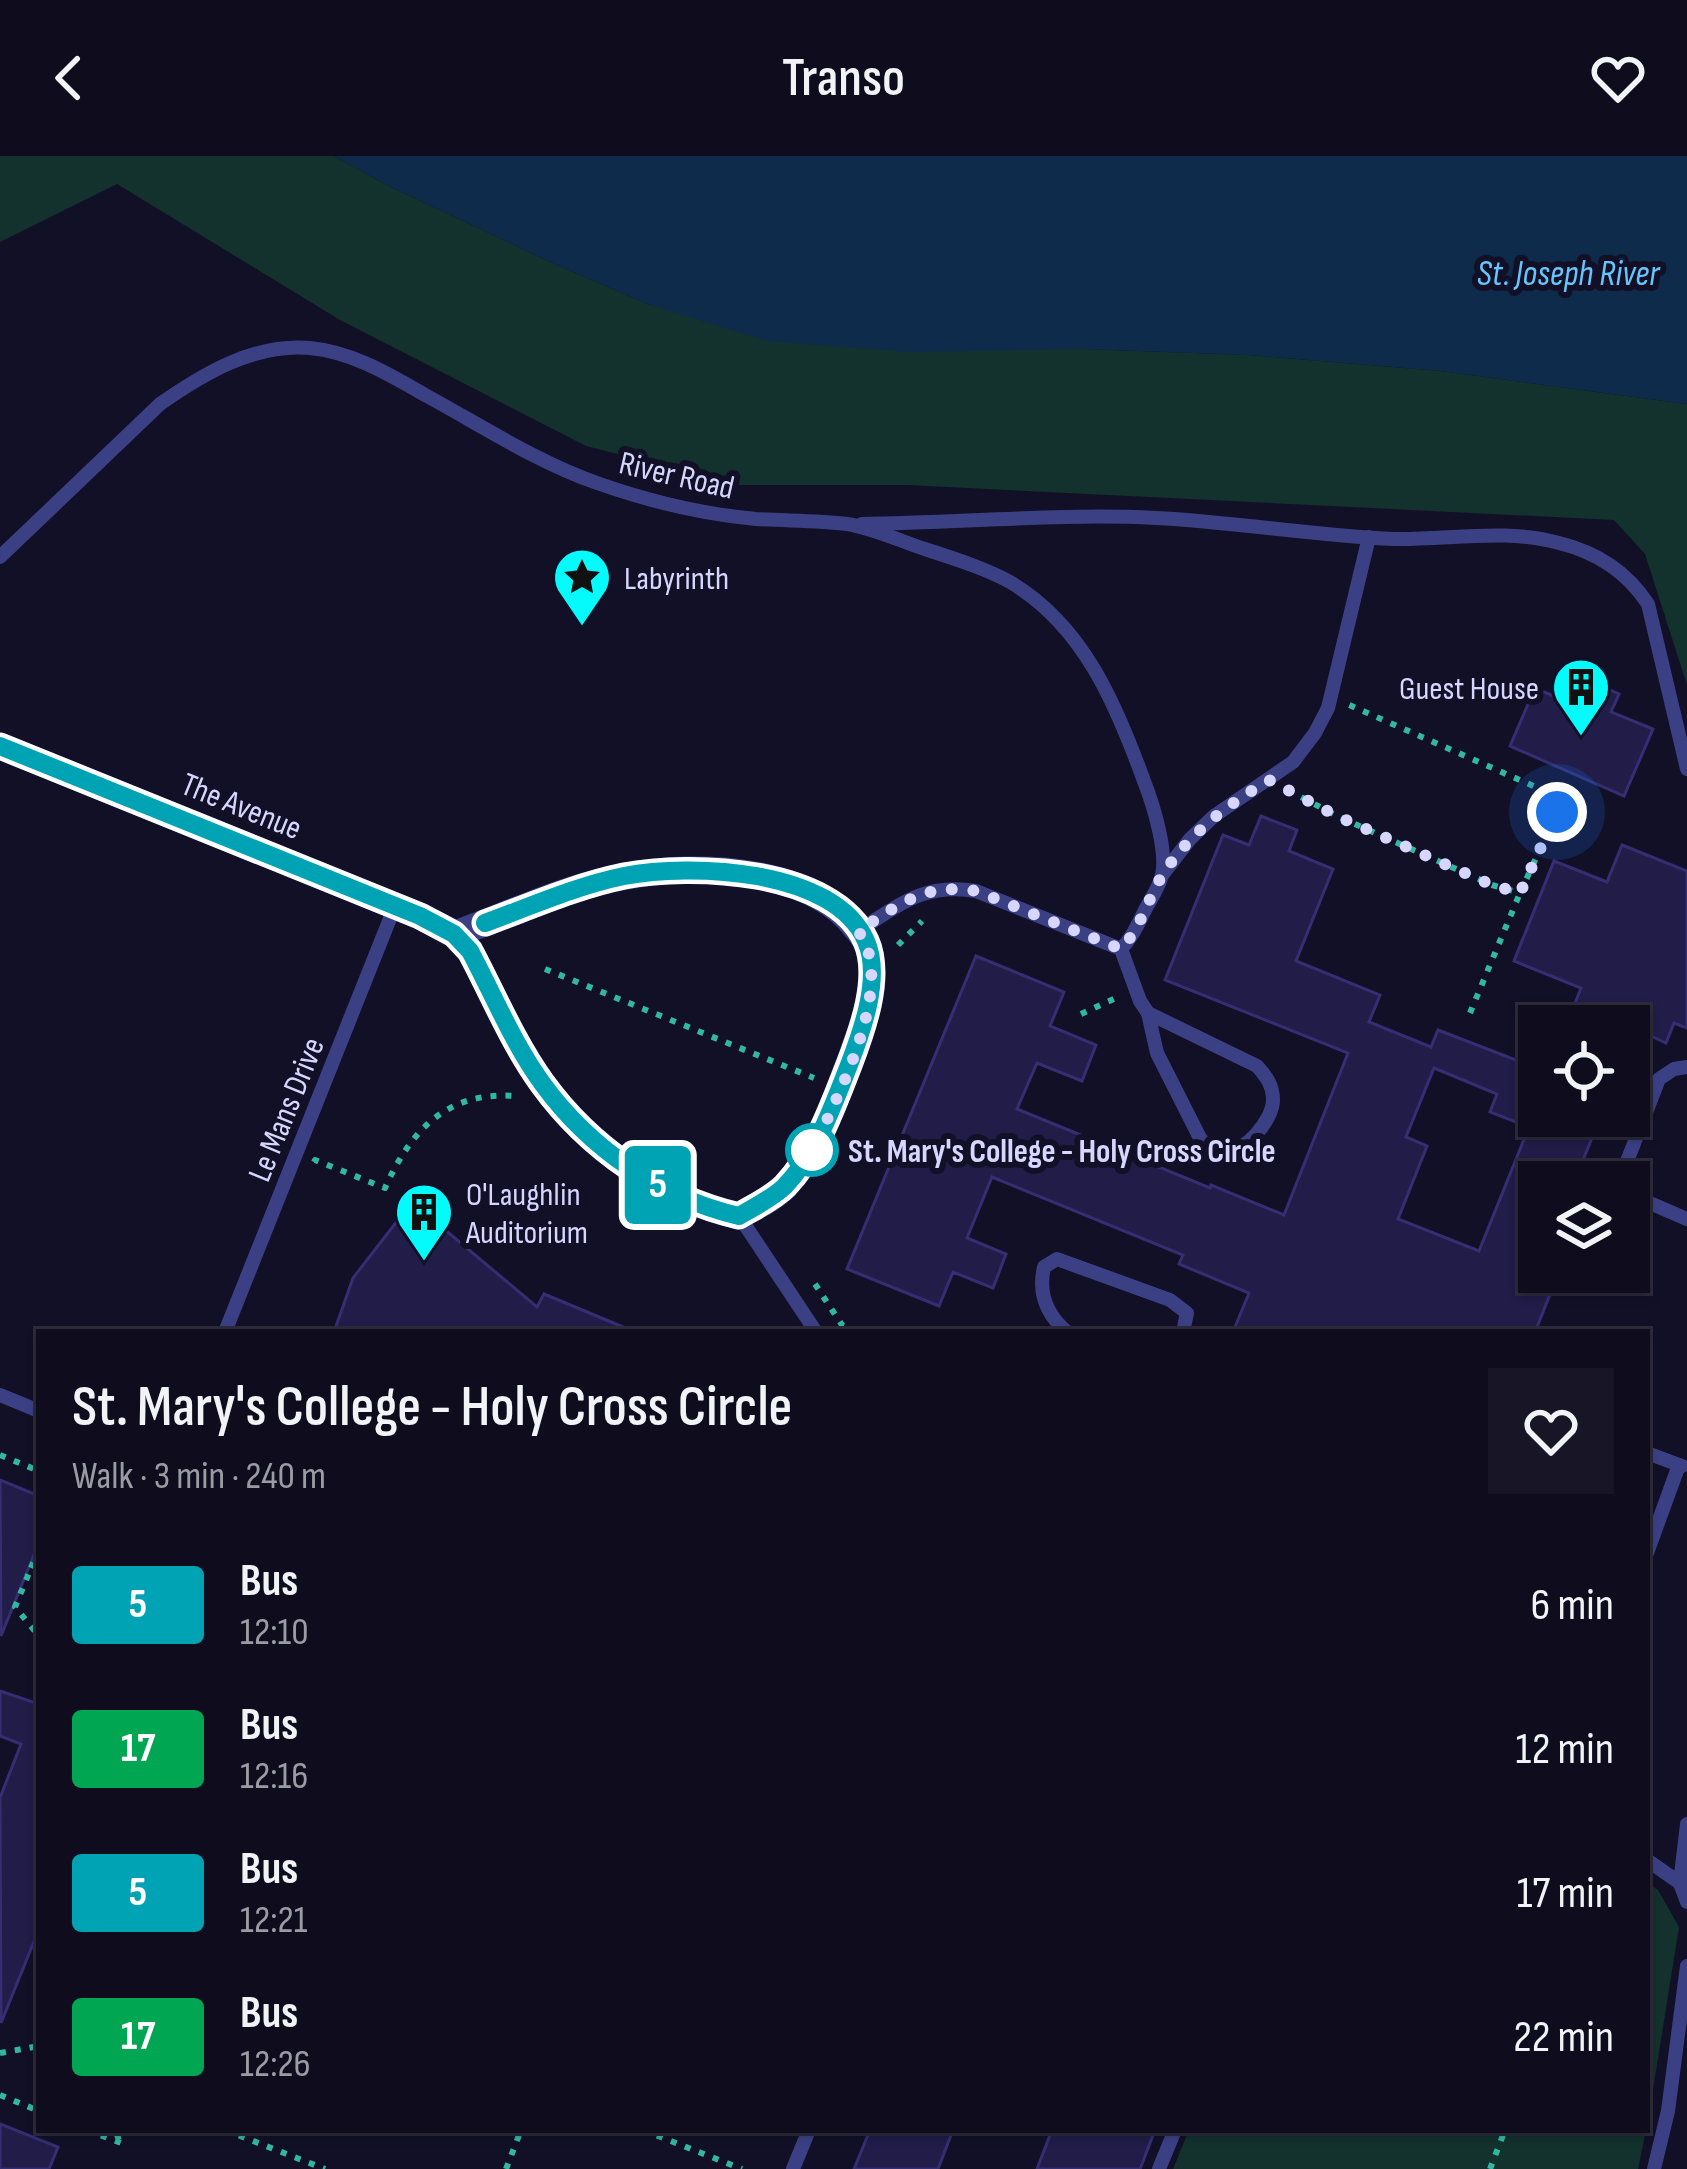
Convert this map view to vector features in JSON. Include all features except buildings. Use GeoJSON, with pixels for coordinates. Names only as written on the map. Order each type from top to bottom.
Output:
{"type":"FeatureCollection","features":[{"type":"Feature","properties":{"kind":"street","name":"The Avenue"},"geometry":{"type":"LineString","coordinates":[[0,746],[454,934]]}},
{"type":"Feature","properties":{"kind":"street"},"geometry":{"type":"LineString","coordinates":[[701,869],[759,876],[811,892],[844,912],[858,931],[867,941],[872,976],[867,1016],[840,1088],[811,1154],[782,1189],[739,1216],[709,1209],[660,1186],[612,1155],[572,1120],[540,1080],[470,951],[454,934],[602,882],[662,870],[701,869]]}},
{"type":"Feature","properties":{"kind":"lane","name":"River Road"},"geometry":{"type":"LineString","coordinates":[[0,557],[160,404],[188,385],[223,365],[268,351],[304,347],[333,351],[372,365],[546,462],[593,482],[701,511],[846,524],[1006,580],[1044,605],[1080,645],[1102,680],[1149,792],[1163,874]]}},
{"type":"Feature","properties":{"kind":"lane"},"geometry":{"type":"LineString","coordinates":[[846,524],[1151,518],[1370,537],[1558,542],[1615,568],[1636,585],[1648,604],[1687,769]]}},
{"type":"Feature","properties":{"kind":"lane"},"geometry":{"type":"LineString","coordinates":[[1121,949],[1163,874],[1190,839],[1293,762],[1322,721],[1370,537]]}},
{"type":"Feature","properties":{"kind":"lane"},"geometry":{"type":"LineString","coordinates":[[858,931],[904,902],[950,887],[976,891],[1121,949],[1148,1013],[1157,1053],[1200,1138],[1222,1153],[1237,1150],[1270,1114],[1269,1079],[1257,1066],[1148,1013]]}},
{"type":"Feature","properties":{"kind":"lane","name":"Le Mans Drive"},"geometry":{"type":"LineString","coordinates":[[226,1329],[395,906]]}},
{"type":"Feature","properties":{"kind":"lane"},"geometry":{"type":"LineString","coordinates":[[1627,1161],[1659,1078],[1687,1067]]}},
{"type":"Feature","properties":{"kind":"lane"},"geometry":{"type":"LineString","coordinates":[[1650,1203],[1687,1219]]}},
{"type":"Feature","properties":{"kind":"lane"},"geometry":{"type":"LineString","coordinates":[[739,1216],[814,1329]]}},
{"type":"Feature","properties":{"kind":"lane"},"geometry":{"type":"LineString","coordinates":[[1063,1329],[1053,1320],[1040,1282],[1044,1267],[1057,1259],[1170,1300],[1187,1313],[1184,1329]]}},
{"type":"Feature","properties":{"kind":"lane"},"geometry":{"type":"LineString","coordinates":[[0,1395],[36,1410]]}},
{"type":"Feature","properties":{"kind":"lane"},"geometry":{"type":"LineString","coordinates":[[1650,1454],[1683,1466],[1650,1546]]}},
{"type":"Feature","properties":{"kind":"lane"},"geometry":{"type":"LineString","coordinates":[[1687,1824],[1680,1883],[1687,1902]]}},
{"type":"Feature","properties":{"kind":"lane"},"geometry":{"type":"LineString","coordinates":[[1650,1862],[1680,1883]]}},
{"type":"Feature","properties":{"kind":"lane"},"geometry":{"type":"LineString","coordinates":[[1654,2169],[1668,2111],[1687,1966]]}},
{"type":"Feature","properties":{"kind":"lane"},"geometry":{"type":"LineString","coordinates":[[793,2169],[808,2133]]}},
{"type":"Feature","properties":{"kind":"lane"},"geometry":{"type":"LineString","coordinates":[[1159,2169],[1173,2133]]}},
{"type":"Feature","properties":{"kind":"path"},"geometry":{"type":"LineString","coordinates":[[1331,697],[1563,799],[1470,1013]]}},
{"type":"Feature","properties":{"kind":"path"},"geometry":{"type":"LineString","coordinates":[[1269,780],[1356,824],[1520,893]]}},
{"type":"Feature","properties":{"kind":"path"},"geometry":{"type":"LineString","coordinates":[[896,958],[898,943],[922,920]]}},
{"type":"Feature","properties":{"kind":"path"},"geometry":{"type":"LineString","coordinates":[[545,969],[840,1088]]}},
{"type":"Feature","properties":{"kind":"path"},"geometry":{"type":"LineString","coordinates":[[1081,1014],[1119,998],[1114,992]]}},
{"type":"Feature","properties":{"kind":"path"},"geometry":{"type":"LineString","coordinates":[[307,1181],[316,1160],[385,1188],[399,1156],[433,1118],[477,1096],[525,1097],[540,1080]]}},
{"type":"Feature","properties":{"kind":"path"},"geometry":{"type":"LineString","coordinates":[[809,1278],[842,1325],[851,1329]]}},
{"type":"Feature","properties":{"kind":"path"},"geometry":{"type":"LineString","coordinates":[[0,1455],[36,1470]]}},
{"type":"Feature","properties":{"kind":"path"},"geometry":{"type":"LineString","coordinates":[[35,1568],[15,1607],[36,1632]]}},
{"type":"Feature","properties":{"kind":"path"},"geometry":{"type":"LineString","coordinates":[[0,2053],[36,2047]]}},
{"type":"Feature","properties":{"kind":"path"},"geometry":{"type":"LineString","coordinates":[[0,2095],[36,2110]]}},
{"type":"Feature","properties":{"kind":"path"},"geometry":{"type":"LineString","coordinates":[[98,2133],[129,2146]]}},
{"type":"Feature","properties":{"kind":"path"},"geometry":{"type":"LineString","coordinates":[[111,2139],[128,2133]]}},
{"type":"Feature","properties":{"kind":"path"},"geometry":{"type":"LineString","coordinates":[[233,2133],[325,2169]]}},
{"type":"Feature","properties":{"kind":"path"},"geometry":{"type":"LineString","coordinates":[[258,2143],[262,2133]]}},
{"type":"Feature","properties":{"kind":"path"},"geometry":{"type":"LineString","coordinates":[[506,2169],[520,2133]]}},
{"type":"Feature","properties":{"kind":"path"},"geometry":{"type":"LineString","coordinates":[[651,2133],[742,2169]]}},
{"type":"Feature","properties":{"kind":"path"},"geometry":{"type":"LineString","coordinates":[[1490,2169],[1504,2133]]}},
{"type":"Feature","properties":{"kind":"green space"},"geometry":{"type":"Polygon","coordinates":[[[0,156],[334,156],[548,261],[650,305],[1085,349],[1248,355],[1441,371],[1687,404],[1687,685],[1645,554],[1614,520],[907,485],[739,485],[586,446],[340,320],[117,184],[0,242],[0,156]]]}},
{"type":"Feature","properties":{"kind":"green space"},"geometry":{"type":"Polygon","coordinates":[[[1650,1885],[1658,1890],[1679,1927],[1650,2108],[1650,1885]]]}},
{"type":"Feature","properties":{"kind":"green space"},"geometry":{"type":"Polygon","coordinates":[[[1188,2133],[1645,2133],[1638,2169],[1173,2169],[1188,2133]]]}},
{"type":"Feature","properties":{"kind":"water","name":"St. Joseph River"},"geometry":{"type":"Polygon","coordinates":[[[334,156],[1687,156],[1687,404],[1441,371],[1248,355],[1085,349],[908,352],[767,341],[650,305],[548,261],[334,156]]]}},
{"type":"Feature","properties":{"kind":"bus line","name":"5"},"geometry":{"type":"LineString","coordinates":[[0,746],[420,916],[454,934],[470,951],[540,1080],[572,1120],[612,1155],[660,1186],[709,1209],[739,1216],[782,1189],[811,1154],[867,1016],[872,976],[867,941],[844,912],[811,892],[759,876],[662,870],[582,887],[485,923]]}},
{"type":"Feature","properties":{"kind":"place","name":"Labyrinth"},"geometry":{"type":"Point","coordinates":[582,628]}},
{"type":"Feature","properties":{"kind":"place","name":"Guest House"},"geometry":{"type":"Point","coordinates":[1581,738]}},
{"type":"Feature","properties":{"kind":"place","name":"St. Mary's College - Holy Cross Circle"},"geometry":{"type":"Point","coordinates":[812,1150]}},
{"type":"Feature","properties":{"kind":"place","name":"O'Laughlin Auditorium"},"geometry":{"type":"Point","coordinates":[424,1263]}},
{"type":"Feature","properties":{"kind":"route"},"geometry":{"type":"LineString","coordinates":[[812,1150],[811,1154],[867,1016],[872,976],[867,941],[858,931],[904,902],[950,887],[976,891],[1121,949],[1163,874],[1190,839],[1241,796],[1269,780],[1337,816],[1520,893],[1557,812]]}}]}
